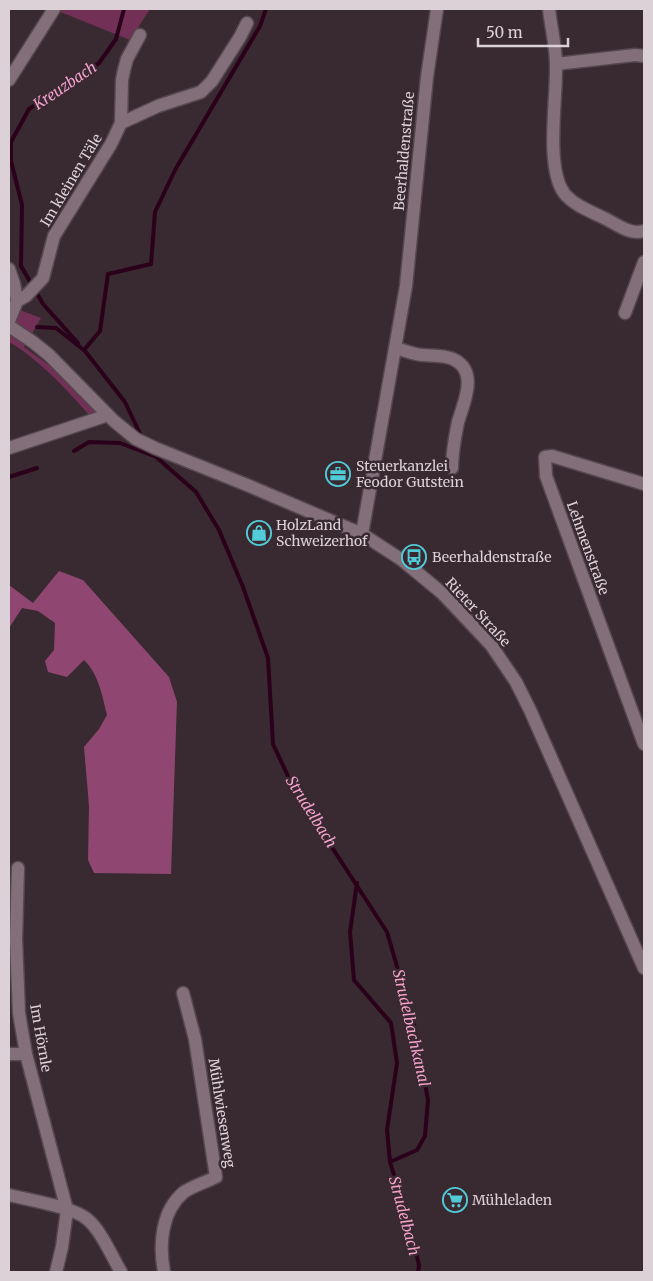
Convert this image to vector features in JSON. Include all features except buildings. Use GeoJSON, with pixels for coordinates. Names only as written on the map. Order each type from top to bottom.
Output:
{"type":"FeatureCollection","features":[{"type":"Feature","properties":{"kind":"street"},"geometry":{"type":"LineString","coordinates":[[9,80],[54,9]]}},
{"type":"Feature","properties":{"kind":"street","name":"Beerhaldenstraße"},"geometry":{"type":"LineString","coordinates":[[362,534],[396,348],[411,241],[427,76],[437,9]]}},
{"type":"Feature","properties":{"kind":"street"},"geometry":{"type":"LineString","coordinates":[[549,9],[555,42],[555,165],[559,184],[565,195],[580,206],[626,230],[638,233],[644,231]]}},
{"type":"Feature","properties":{"kind":"street"},"geometry":{"type":"LineString","coordinates":[[121,123],[158,106],[201,92],[212,81],[247,23]]}},
{"type":"Feature","properties":{"kind":"street","name":"Im kleinen Täle"},"geometry":{"type":"LineString","coordinates":[[21,298],[42,278],[54,236],[111,144],[121,123],[124,70],[140,34]]}},
{"type":"Feature","properties":{"kind":"street"},"geometry":{"type":"LineString","coordinates":[[556,64],[635,55],[644,56]]}},
{"type":"Feature","properties":{"kind":"street"},"geometry":{"type":"LineString","coordinates":[[625,313],[644,262]]}},
{"type":"Feature","properties":{"kind":"street"},"geometry":{"type":"LineString","coordinates":[[9,269],[21,298],[9,321]]}},
{"type":"Feature","properties":{"kind":"street","name":"Rieter Straße"},"geometry":{"type":"LineString","coordinates":[[9,326],[49,355],[130,435],[155,448],[362,534],[402,560],[442,593],[474,625],[504,663],[530,710],[644,968]]}},
{"type":"Feature","properties":{"kind":"street"},"geometry":{"type":"LineString","coordinates":[[396,348],[426,355],[440,355],[455,360],[467,373],[468,384],[465,404],[458,422],[452,468]]}},
{"type":"Feature","properties":{"kind":"street"},"geometry":{"type":"LineString","coordinates":[[9,448],[108,415]]}},
{"type":"Feature","properties":{"kind":"street","name":"Lehmenstraße"},"geometry":{"type":"LineString","coordinates":[[644,484],[552,456],[545,457],[546,476],[644,744]]}},
{"type":"Feature","properties":{"kind":"street","name":"Im Hörnle"},"geometry":{"type":"LineString","coordinates":[[18,868],[12,913],[19,1013],[26,1054],[67,1210]]}},
{"type":"Feature","properties":{"kind":"street","name":"Mühlwiesenweg"},"geometry":{"type":"LineString","coordinates":[[164,1272],[161,1257],[162,1237],[176,1200],[186,1191],[216,1177],[195,1039],[184,993]]}},
{"type":"Feature","properties":{"kind":"street"},"geometry":{"type":"LineString","coordinates":[[9,1054],[26,1054]]}},
{"type":"Feature","properties":{"kind":"street"},"geometry":{"type":"LineString","coordinates":[[9,1195],[67,1210],[86,1218],[121,1272]]}},
{"type":"Feature","properties":{"kind":"street"},"geometry":{"type":"LineString","coordinates":[[56,1272],[62,1247],[67,1210]]}},
{"type":"Feature","properties":{"kind":"shaded area"},"geometry":{"type":"Polygon","coordinates":[[[53,9],[150,9],[130,40],[53,9]]]}},
{"type":"Feature","properties":{"kind":"shaded area"},"geometry":{"type":"Polygon","coordinates":[[[9,306],[41,318],[24,347],[57,371],[99,414],[91,417],[63,386],[32,358],[9,342],[9,306]]]}},
{"type":"Feature","properties":{"kind":"shaded area"},"geometry":{"type":"Polygon","coordinates":[[[59,571],[83,580],[169,677],[177,702],[171,874],[94,873],[88,860],[89,806],[84,747],[99,729],[107,715],[99,686],[93,672],[84,660],[67,677],[48,672],[45,661],[54,650],[55,623],[38,611],[22,608],[9,628],[9,585],[33,603],[59,571]]]}},
{"type":"Feature","properties":{"kind":"waterway","name":"Kreuzbach"},"geometry":{"type":"LineString","coordinates":[[78,343],[43,304],[21,266],[22,205],[11,161],[11,142],[29,109],[99,63],[116,39],[124,9]]}},
{"type":"Feature","properties":{"kind":"waterway"},"geometry":{"type":"LineString","coordinates":[[84,350],[100,331],[108,274],[151,264],[155,212],[175,170],[260,26],[266,9]]}},
{"type":"Feature","properties":{"kind":"waterway","name":"Strudelbach"},"geometry":{"type":"LineString","coordinates":[[37,327],[56,328],[85,351],[125,402],[142,438]]}},
{"type":"Feature","properties":{"kind":"waterway","name":"Strudelbachkanal"},"geometry":{"type":"LineString","coordinates":[[74,451],[89,442],[120,443],[154,456]]}},
{"type":"Feature","properties":{"kind":"waterway","name":"Strudelbach"},"geometry":{"type":"LineString","coordinates":[[152,452],[196,492],[219,530],[243,587],[268,658],[273,744],[294,789],[387,932],[414,1025],[428,1100],[425,1136],[417,1150],[390,1162]]}},
{"type":"Feature","properties":{"kind":"waterway","name":"Strudelbachkanal"},"geometry":{"type":"LineString","coordinates":[[9,477],[37,468]]}},
{"type":"Feature","properties":{"kind":"waterway","name":"Strudelbach"},"geometry":{"type":"LineString","coordinates":[[357,883],[350,932],[354,980],[391,1023],[397,1063],[387,1130],[390,1162],[411,1231],[419,1265],[418,1272]]}},
{"type":"Feature","properties":{"kind":"place","name":"Steuerkanzlei Feodor Gutstein"},"geometry":{"type":"Point","coordinates":[338,474]}},
{"type":"Feature","properties":{"kind":"place","name":"HolzLand Schweizerhof"},"geometry":{"type":"Point","coordinates":[259,533]}},
{"type":"Feature","properties":{"kind":"place","name":"Beerhaldenstraße"},"geometry":{"type":"Point","coordinates":[414,557]}},
{"type":"Feature","properties":{"kind":"place","name":"Mühleladen"},"geometry":{"type":"Point","coordinates":[455,1200]}}]}
